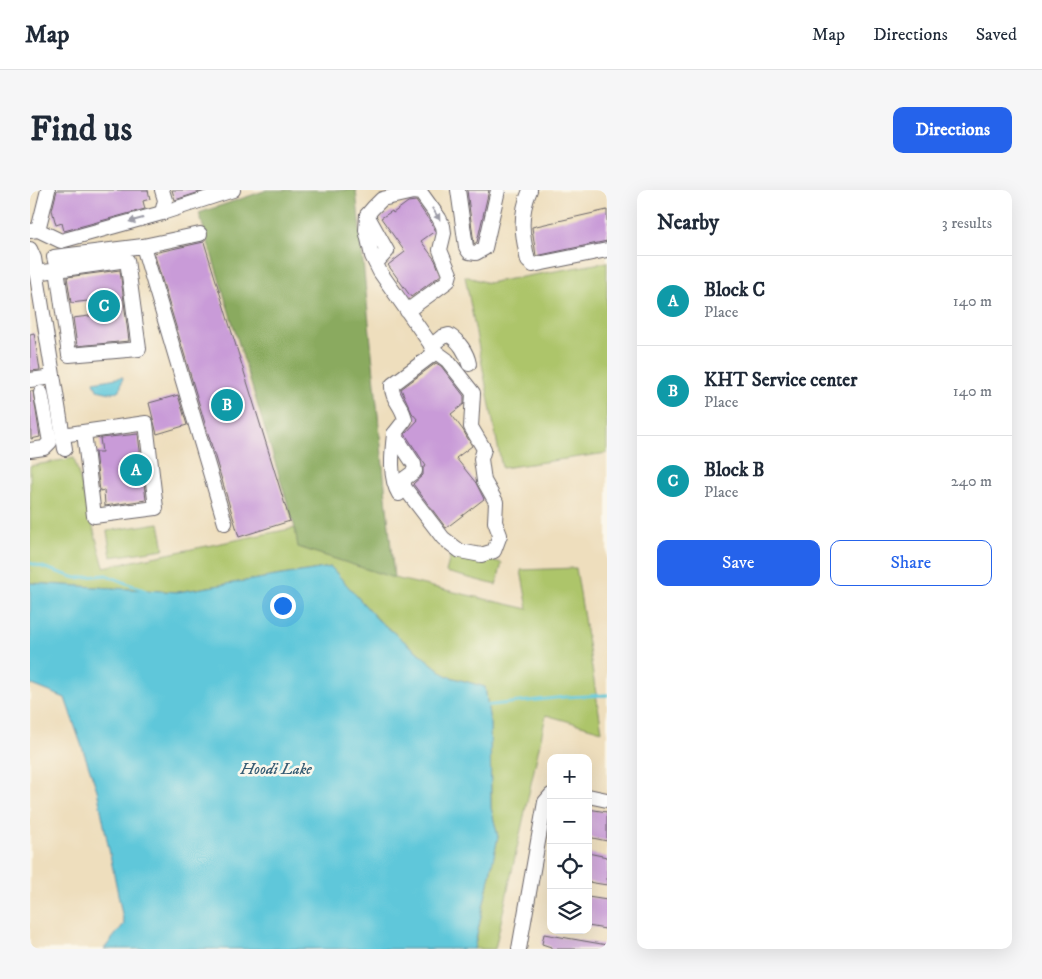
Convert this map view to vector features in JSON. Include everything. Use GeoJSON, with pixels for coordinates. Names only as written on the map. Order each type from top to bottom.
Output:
{"type":"FeatureCollection","features":[{"type":"Feature","properties":{"kind":"street"},"geometry":{"type":"LineString","coordinates":[[48,190],[34,231],[60,241],[162,213],[233,190]]}},
{"type":"Feature","properties":{"kind":"street"},"geometry":{"type":"LineString","coordinates":[[162,190],[165,200],[162,213]]}},
{"type":"Feature","properties":{"kind":"street"},"geometry":{"type":"LineString","coordinates":[[458,190],[466,247],[469,252],[476,253],[485,248],[498,190]]}},
{"type":"Feature","properties":{"kind":"street"},"geometry":{"type":"LineString","coordinates":[[530,190],[522,212],[522,228],[530,264],[533,265],[607,250]]}},
{"type":"Feature","properties":{"kind":"street"},"geometry":{"type":"LineString","coordinates":[[394,434],[414,464],[415,471],[404,479],[404,487],[443,538],[460,551],[481,555],[494,550],[500,535],[495,522],[496,502],[484,481],[481,459],[484,449],[471,427],[473,393],[447,360],[434,349],[407,311],[380,272],[372,256],[366,230],[367,215],[379,195],[413,192],[421,194],[443,226],[444,233],[440,250],[450,274],[448,281],[407,311]]}},
{"type":"Feature","properties":{"kind":"street"},"geometry":{"type":"LineString","coordinates":[[36,273],[57,269],[127,260],[140,349],[69,356],[57,269],[54,257],[143,246],[200,234]]}},
{"type":"Feature","properties":{"kind":"street"},"geometry":{"type":"LineString","coordinates":[[143,246],[225,523]]}},
{"type":"Feature","properties":{"kind":"street"},"geometry":{"type":"LineString","coordinates":[[30,249],[34,258],[65,449]]}},
{"type":"Feature","properties":{"kind":"street"},"geometry":{"type":"LineString","coordinates":[[409,509],[396,487],[392,454],[394,434],[405,420],[404,413],[391,393],[392,385],[434,349],[442,337],[449,335],[456,339],[468,356],[468,364]]}},
{"type":"Feature","properties":{"kind":"street"},"geometry":{"type":"LineString","coordinates":[[30,380],[54,384]]}},
{"type":"Feature","properties":{"kind":"street"},"geometry":{"type":"LineString","coordinates":[[30,450],[44,448],[50,442],[35,393],[54,384]]}},
{"type":"Feature","properties":{"kind":"street"},"geometry":{"type":"LineString","coordinates":[[62,435],[146,423],[156,508],[94,516],[84,432]]}},
{"type":"Feature","properties":{"kind":"street"},"geometry":{"type":"LineString","coordinates":[[592,797],[607,800]]}},
{"type":"Feature","properties":{"kind":"street"},"geometry":{"type":"LineString","coordinates":[[519,949],[545,802],[547,799]]}},
{"type":"Feature","properties":{"kind":"green space"},"geometry":{"type":"Polygon","coordinates":[[[267,190],[356,190],[394,578],[298,547],[295,528],[199,213],[267,190]]]}},
{"type":"Feature","properties":{"kind":"green space"},"geometry":{"type":"Polygon","coordinates":[[[607,262],[607,453],[502,468],[465,276],[488,283],[607,262]]]}},
{"type":"Feature","properties":{"kind":"green space"},"geometry":{"type":"Polygon","coordinates":[[[74,458],[104,567],[295,528],[299,547],[394,578],[528,609],[521,570],[576,568],[602,731],[546,715],[495,949],[474,949],[498,837],[491,808],[490,723],[485,687],[447,676],[377,619],[331,567],[178,592],[30,583],[30,466],[74,458]]]}},
{"type":"Feature","properties":{"kind":"green space"},"geometry":{"type":"Polygon","coordinates":[[[159,523],[164,549],[111,557],[107,531],[159,523]]]}},
{"type":"Feature","properties":{"kind":"green space"},"geometry":{"type":"Polygon","coordinates":[[[452,549],[502,563],[496,585],[446,572],[452,549]]]}},
{"type":"Feature","properties":{"kind":"water"},"geometry":{"type":"Polygon","coordinates":[[[123,377],[120,390],[111,393],[97,390],[94,382],[123,377]]]}},
{"type":"Feature","properties":{"kind":"water","name":"Hoodi Lake"},"geometry":{"type":"Polygon","coordinates":[[[331,567],[377,619],[447,676],[485,687],[490,723],[491,808],[498,837],[474,949],[104,949],[124,924],[97,790],[65,698],[30,684],[30,583],[178,592],[331,567]]]}},
{"type":"Feature","properties":{"kind":"building"},"geometry":{"type":"Polygon","coordinates":[[[57,190],[148,190],[150,199],[143,201],[145,209],[64,231],[62,223],[56,225],[52,210],[57,190]]]}},
{"type":"Feature","properties":{"kind":"building"},"geometry":{"type":"Polygon","coordinates":[[[172,190],[203,190],[203,191],[175,200],[172,190]]]}},
{"type":"Feature","properties":{"kind":"building"},"geometry":{"type":"Polygon","coordinates":[[[467,190],[489,190],[477,242],[474,244],[467,190]]]}},
{"type":"Feature","properties":{"kind":"building"},"geometry":{"type":"Polygon","coordinates":[[[416,201],[435,229],[435,231],[421,241],[435,260],[441,275],[411,297],[388,265],[405,252],[381,218],[392,211],[393,213],[408,202],[416,201]]]}},
{"type":"Feature","properties":{"kind":"building"},"geometry":{"type":"Polygon","coordinates":[[[607,210],[607,241],[536,256],[532,227],[607,210]]]}},
{"type":"Feature","properties":{"kind":"building"},"geometry":{"type":"Polygon","coordinates":[[[204,242],[290,521],[239,537],[154,253],[204,242]]]}},
{"type":"Feature","properties":{"kind":"building"},"geometry":{"type":"Polygon","coordinates":[[[120,270],[129,341],[77,346],[73,318],[97,315],[96,300],[71,303],[67,277],[120,270]]]}},
{"type":"Feature","properties":{"kind":"building"},"geometry":{"type":"Polygon","coordinates":[[[34,333],[40,370],[30,371],[30,334],[34,333]]]}},
{"type":"Feature","properties":{"kind":"building"},"geometry":{"type":"Polygon","coordinates":[[[436,363],[441,366],[464,396],[464,404],[451,414],[472,446],[456,458],[476,483],[484,499],[446,528],[413,484],[423,475],[423,468],[426,466],[405,434],[418,420],[412,413],[401,389],[436,363]]]}},
{"type":"Feature","properties":{"kind":"building"},"geometry":{"type":"Polygon","coordinates":[[[30,391],[33,391],[40,437],[31,439],[30,391]]]}},
{"type":"Feature","properties":{"kind":"building"},"geometry":{"type":"Polygon","coordinates":[[[178,395],[187,425],[157,434],[149,403],[178,395]]]}},
{"type":"Feature","properties":{"kind":"building"},"geometry":{"type":"Polygon","coordinates":[[[138,434],[146,500],[105,506],[104,490],[100,491],[95,452],[102,452],[100,438],[138,434]]]}},
{"type":"Feature","properties":{"kind":"building"},"geometry":{"type":"Polygon","coordinates":[[[592,810],[607,812],[607,841],[592,838],[592,810]]]}},
{"type":"Feature","properties":{"kind":"building"},"geometry":{"type":"Polygon","coordinates":[[[592,854],[607,857],[607,885],[592,883],[592,854]]]}},
{"type":"Feature","properties":{"kind":"building"},"geometry":{"type":"Polygon","coordinates":[[[592,898],[607,900],[605,929],[592,927],[592,898]]]}},
{"type":"Feature","properties":{"kind":"building"},"geometry":{"type":"Polygon","coordinates":[[[544,934],[607,945],[607,949],[551,949],[551,947],[542,944],[544,934]]]}},
{"type":"Feature","properties":{"kind":"waterway"},"geometry":{"type":"LineString","coordinates":[[30,563],[76,578],[106,575],[146,591]]}},
{"type":"Feature","properties":{"kind":"waterway"},"geometry":{"type":"LineString","coordinates":[[483,706],[565,697],[607,695]]}},
{"type":"Feature","properties":{"kind":"place","name":"Block B"},"geometry":{"type":"Point","coordinates":[104,306]}},
{"type":"Feature","properties":{"kind":"place","name":"KHT Service center"},"geometry":{"type":"Point","coordinates":[227,405]}},
{"type":"Feature","properties":{"kind":"place","name":"Block C"},"geometry":{"type":"Point","coordinates":[136,470]}}]}
